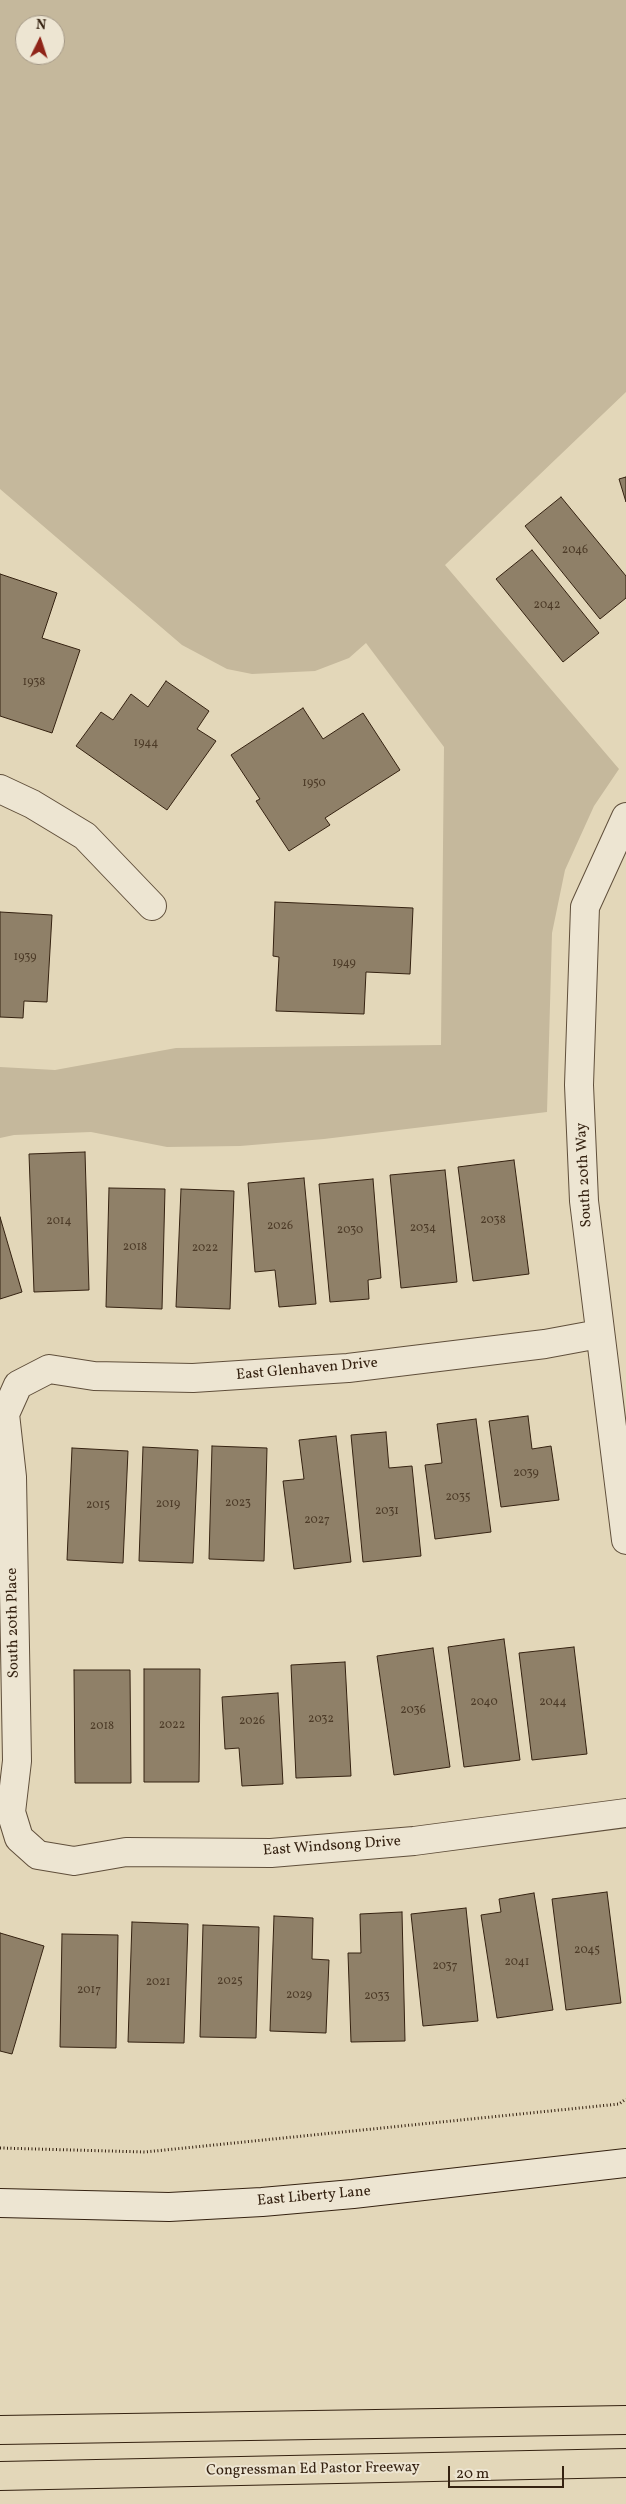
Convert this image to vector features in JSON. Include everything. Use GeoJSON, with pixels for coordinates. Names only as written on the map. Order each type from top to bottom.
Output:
{"type":"FeatureCollection","features":[{"type":"Feature","properties":{"kind":"highway"},"geometry":{"type":"LineString","coordinates":[[0,2430],[626,2420]]}},
{"type":"Feature","properties":{"kind":"highway","name":"Congressman Ed Pastor Freeway"},"geometry":{"type":"LineString","coordinates":[[0,2476],[626,2463]]}},
{"type":"Feature","properties":{"kind":"street"},"geometry":{"type":"LineString","coordinates":[[0,789],[32,804],[84,836],[152,906]]}},
{"type":"Feature","properties":{"kind":"street","name":"South 20th Way"},"geometry":{"type":"LineString","coordinates":[[626,817],[586,907],[580,1085],[584,1200],[599,1334],[626,1540]]}},
{"type":"Feature","properties":{"kind":"street","name":"East Glenhaven Drive"},"geometry":{"type":"LineString","coordinates":[[18,1385],[49,1369],[94,1376],[193,1378],[348,1368],[545,1344],[599,1334]]}},
{"type":"Feature","properties":{"kind":"street","name":"South 20th Place"},"geometry":{"type":"LineString","coordinates":[[18,1385],[5,1414],[12,1477],[17,1761],[11,1812],[19,1838],[38,1855]]}},
{"type":"Feature","properties":{"kind":"street","name":"East Windsong Drive"},"geometry":{"type":"LineString","coordinates":[[38,1855],[74,1860],[126,1852],[272,1853],[414,1841],[626,1813]]}},
{"type":"Feature","properties":{"kind":"street","name":"East Liberty Lane"},"geometry":{"type":"LineString","coordinates":[[0,2203],[170,2207],[252,2202],[354,2194],[626,2163]]}},
{"type":"Feature","properties":{"kind":"path"},"geometry":{"type":"LineString","coordinates":[[0,2148],[145,2152],[619,2104],[626,2099]]}},
{"type":"Feature","properties":{"kind":"shaded area"},"geometry":{"type":"Polygon","coordinates":[[[0,0],[626,0],[626,392],[445,565],[619,769],[594,806],[565,870],[552,933],[547,1112],[324,1139],[240,1146],[167,1147],[91,1132],[14,1135],[0,1138],[0,1067],[55,1070],[176,1048],[441,1045],[444,747],[366,643],[349,658],[315,671],[252,674],[227,669],[182,645],[0,489],[0,0]]]}},
{"type":"Feature","properties":{"kind":"building"},"geometry":{"type":"Polygon","coordinates":[[[626,477],[626,502],[619,479],[626,477]]]}},
{"type":"Feature","properties":{"kind":"building"},"geometry":{"type":"Polygon","coordinates":[[[561,497],[626,576],[626,598],[600,619],[525,526],[561,497]]]}},
{"type":"Feature","properties":{"kind":"building"},"geometry":{"type":"Polygon","coordinates":[[[532,550],[599,633],[563,662],[496,579],[532,550]]]}},
{"type":"Feature","properties":{"kind":"building"},"geometry":{"type":"Polygon","coordinates":[[[0,574],[57,593],[42,638],[80,650],[52,733],[0,716],[0,574]]]}},
{"type":"Feature","properties":{"kind":"building"},"geometry":{"type":"Polygon","coordinates":[[[166,681],[209,711],[197,729],[216,741],[167,810],[76,746],[101,712],[113,720],[131,694],[148,707],[166,681]]]}},
{"type":"Feature","properties":{"kind":"building"},"geometry":{"type":"Polygon","coordinates":[[[303,708],[323,739],[363,713],[400,770],[325,818],[330,825],[289,851],[256,801],[260,799],[231,755],[303,708]]]}},
{"type":"Feature","properties":{"kind":"building"},"geometry":{"type":"Polygon","coordinates":[[[275,902],[413,908],[410,974],[366,972],[364,1014],[276,1011],[279,957],[273,956],[275,902]]]}},
{"type":"Feature","properties":{"kind":"building"},"geometry":{"type":"Polygon","coordinates":[[[0,912],[52,915],[47,1002],[24,1001],[23,1018],[0,1017],[0,912]]]}},
{"type":"Feature","properties":{"kind":"building"},"geometry":{"type":"Polygon","coordinates":[[[85,1152],[89,1290],[34,1292],[29,1154],[85,1152]]]}},
{"type":"Feature","properties":{"kind":"building"},"geometry":{"type":"Polygon","coordinates":[[[514,1160],[529,1274],[473,1281],[458,1167],[514,1160]]]}},
{"type":"Feature","properties":{"kind":"building"},"geometry":{"type":"Polygon","coordinates":[[[445,1170],[457,1282],[401,1288],[390,1175],[445,1170]]]}},
{"type":"Feature","properties":{"kind":"building"},"geometry":{"type":"Polygon","coordinates":[[[304,1178],[316,1304],[279,1307],[275,1270],[255,1272],[248,1183],[304,1178]]]}},
{"type":"Feature","properties":{"kind":"building"},"geometry":{"type":"Polygon","coordinates":[[[373,1179],[381,1278],[368,1280],[369,1299],[330,1302],[319,1184],[373,1179]]]}},
{"type":"Feature","properties":{"kind":"building"},"geometry":{"type":"Polygon","coordinates":[[[109,1188],[165,1189],[162,1309],[106,1307],[109,1188]]]}},
{"type":"Feature","properties":{"kind":"building"},"geometry":{"type":"Polygon","coordinates":[[[181,1189],[234,1191],[230,1309],[176,1307],[181,1189]]]}},
{"type":"Feature","properties":{"kind":"building"},"geometry":{"type":"Polygon","coordinates":[[[0,1217],[22,1292],[0,1299],[0,1217]]]}},
{"type":"Feature","properties":{"kind":"building"},"geometry":{"type":"Polygon","coordinates":[[[528,1416],[532,1449],[551,1446],[559,1500],[501,1507],[489,1421],[528,1416]]]}},
{"type":"Feature","properties":{"kind":"building"},"geometry":{"type":"Polygon","coordinates":[[[476,1419],[491,1532],[435,1539],[425,1465],[442,1463],[437,1424],[476,1419]]]}},
{"type":"Feature","properties":{"kind":"building"},"geometry":{"type":"Polygon","coordinates":[[[386,1432],[389,1468],[412,1466],[421,1556],[363,1562],[351,1435],[386,1432]]]}},
{"type":"Feature","properties":{"kind":"building"},"geometry":{"type":"Polygon","coordinates":[[[336,1436],[351,1562],[294,1569],[283,1481],[304,1479],[299,1440],[336,1436]]]}},
{"type":"Feature","properties":{"kind":"building"},"geometry":{"type":"Polygon","coordinates":[[[212,1446],[267,1448],[264,1561],[209,1559],[212,1446]]]}},
{"type":"Feature","properties":{"kind":"building"},"geometry":{"type":"Polygon","coordinates":[[[143,1447],[198,1450],[193,1563],[139,1561],[143,1447]]]}},
{"type":"Feature","properties":{"kind":"building"},"geometry":{"type":"Polygon","coordinates":[[[72,1448],[128,1451],[123,1563],[67,1560],[72,1448]]]}},
{"type":"Feature","properties":{"kind":"building"},"geometry":{"type":"Polygon","coordinates":[[[504,1639],[520,1760],[464,1767],[448,1647],[504,1639]]]}},
{"type":"Feature","properties":{"kind":"building"},"geometry":{"type":"Polygon","coordinates":[[[574,1647],[587,1754],[532,1760],[519,1653],[574,1647]]]}},
{"type":"Feature","properties":{"kind":"building"},"geometry":{"type":"Polygon","coordinates":[[[433,1648],[450,1767],[394,1775],[377,1656],[433,1648]]]}},
{"type":"Feature","properties":{"kind":"building"},"geometry":{"type":"Polygon","coordinates":[[[345,1662],[351,1776],[296,1778],[291,1665],[345,1662]]]}},
{"type":"Feature","properties":{"kind":"building"},"geometry":{"type":"Polygon","coordinates":[[[144,1669],[200,1669],[199,1782],[144,1782],[144,1669]]]}},
{"type":"Feature","properties":{"kind":"building"},"geometry":{"type":"Polygon","coordinates":[[[74,1670],[130,1670],[131,1783],[75,1783],[74,1670]]]}},
{"type":"Feature","properties":{"kind":"building"},"geometry":{"type":"Polygon","coordinates":[[[278,1693],[283,1784],[242,1786],[239,1748],[225,1749],[222,1697],[278,1693]]]}},
{"type":"Feature","properties":{"kind":"building"},"geometry":{"type":"Polygon","coordinates":[[[607,1892],[621,2003],[566,2010],[552,1899],[607,1892]]]}},
{"type":"Feature","properties":{"kind":"building"},"geometry":{"type":"Polygon","coordinates":[[[534,1893],[553,2010],[497,2018],[481,1915],[501,1912],[499,1899],[534,1893]]]}},
{"type":"Feature","properties":{"kind":"building"},"geometry":{"type":"Polygon","coordinates":[[[466,1908],[478,2021],[423,2026],[411,1914],[466,1908]]]}},
{"type":"Feature","properties":{"kind":"building"},"geometry":{"type":"Polygon","coordinates":[[[402,1912],[405,2041],[351,2042],[348,1953],[361,1953],[360,1914],[402,1912]]]}},
{"type":"Feature","properties":{"kind":"building"},"geometry":{"type":"Polygon","coordinates":[[[274,1916],[313,1918],[312,1959],[329,1960],[326,2033],[270,2031],[274,1916]]]}},
{"type":"Feature","properties":{"kind":"building"},"geometry":{"type":"Polygon","coordinates":[[[132,1922],[188,1924],[184,2043],[128,2042],[132,1922]]]}},
{"type":"Feature","properties":{"kind":"building"},"geometry":{"type":"Polygon","coordinates":[[[203,1925],[259,1927],[256,2038],[200,2037],[203,1925]]]}},
{"type":"Feature","properties":{"kind":"building"},"geometry":{"type":"Polygon","coordinates":[[[0,1933],[44,1946],[12,2054],[0,2051],[0,1933]]]}},
{"type":"Feature","properties":{"kind":"building"},"geometry":{"type":"Polygon","coordinates":[[[62,1934],[118,1935],[116,2048],[60,2047],[62,1934]]]}}]}
